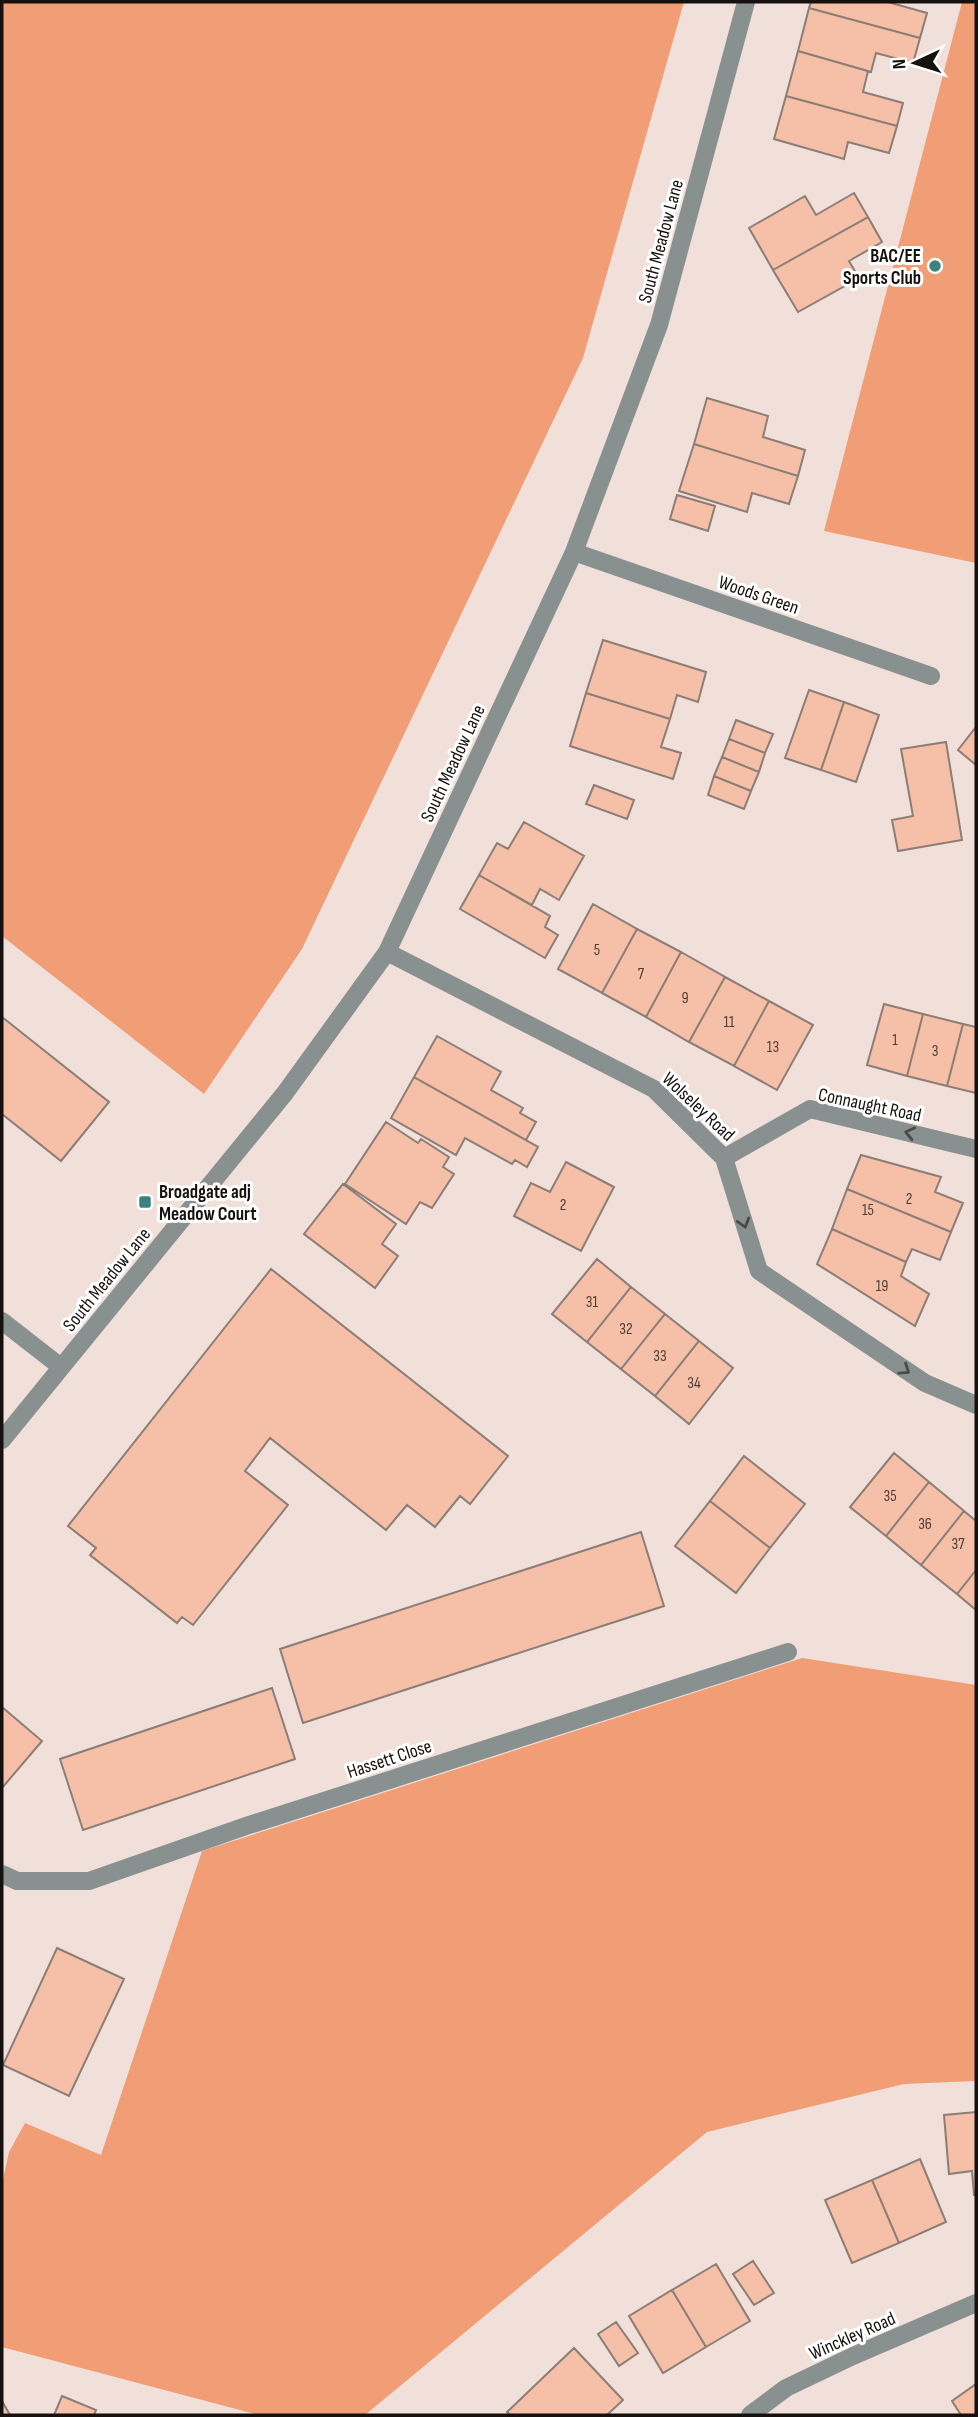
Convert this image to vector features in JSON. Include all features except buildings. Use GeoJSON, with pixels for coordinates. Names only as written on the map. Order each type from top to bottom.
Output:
{"type":"FeatureCollection","features":[{"type":"Feature","properties":{"kind":"street","name":"South Meadow Lane"},"geometry":{"type":"LineString","coordinates":[[2,1440],[285,1093],[387,952],[574,552],[659,325],[746,2]]}},
{"type":"Feature","properties":{"kind":"street","name":"Woods Green"},"geometry":{"type":"LineString","coordinates":[[574,552],[931,676]]}},
{"type":"Feature","properties":{"kind":"street","name":"Wolseley Road"},"geometry":{"type":"LineString","coordinates":[[387,952],[654,1089],[724,1158],[759,1271],[925,1383],[976,1405]]}},
{"type":"Feature","properties":{"kind":"street","name":"Connaught Road"},"geometry":{"type":"LineString","coordinates":[[724,1158],[810,1109],[976,1149]]}},
{"type":"Feature","properties":{"kind":"street"},"geometry":{"type":"LineString","coordinates":[[2,1321],[61,1367]]}},
{"type":"Feature","properties":{"kind":"street","name":"Hassett Close"},"geometry":{"type":"LineString","coordinates":[[2,1874],[17,1881],[89,1881],[259,1822],[788,1652]]}},
{"type":"Feature","properties":{"kind":"street","name":"Winckley Road"},"geometry":{"type":"LineString","coordinates":[[750,2415],[786,2388],[976,2303]]}},
{"type":"Feature","properties":{"kind":"shaded area"},"geometry":{"type":"Polygon","coordinates":[[[2,2],[684,2],[583,358],[302,949],[204,1094],[2,936],[2,2]]]}},
{"type":"Feature","properties":{"kind":"shaded area","name":"BAC/EE Sports Club"},"geometry":{"type":"Polygon","coordinates":[[[962,2],[976,2],[976,563],[824,531],[962,2]]]}},
{"type":"Feature","properties":{"kind":"shaded area"},"geometry":{"type":"Polygon","coordinates":[[[802,1658],[976,1685],[976,2081],[904,2084],[707,2132],[365,2415],[259,2415],[2,2347],[2,2184],[9,2152],[25,2123],[101,2155],[202,1851],[802,1658]]]}},
{"type":"Feature","properties":{"kind":"place","name":"BAC/EE Sports Club"},"geometry":{"type":"Point","coordinates":[935,266]}},
{"type":"Feature","properties":{"kind":"place","name":"Broadgate adj Meadow Court"},"geometry":{"type":"Point","coordinates":[145,1202]}}]}
